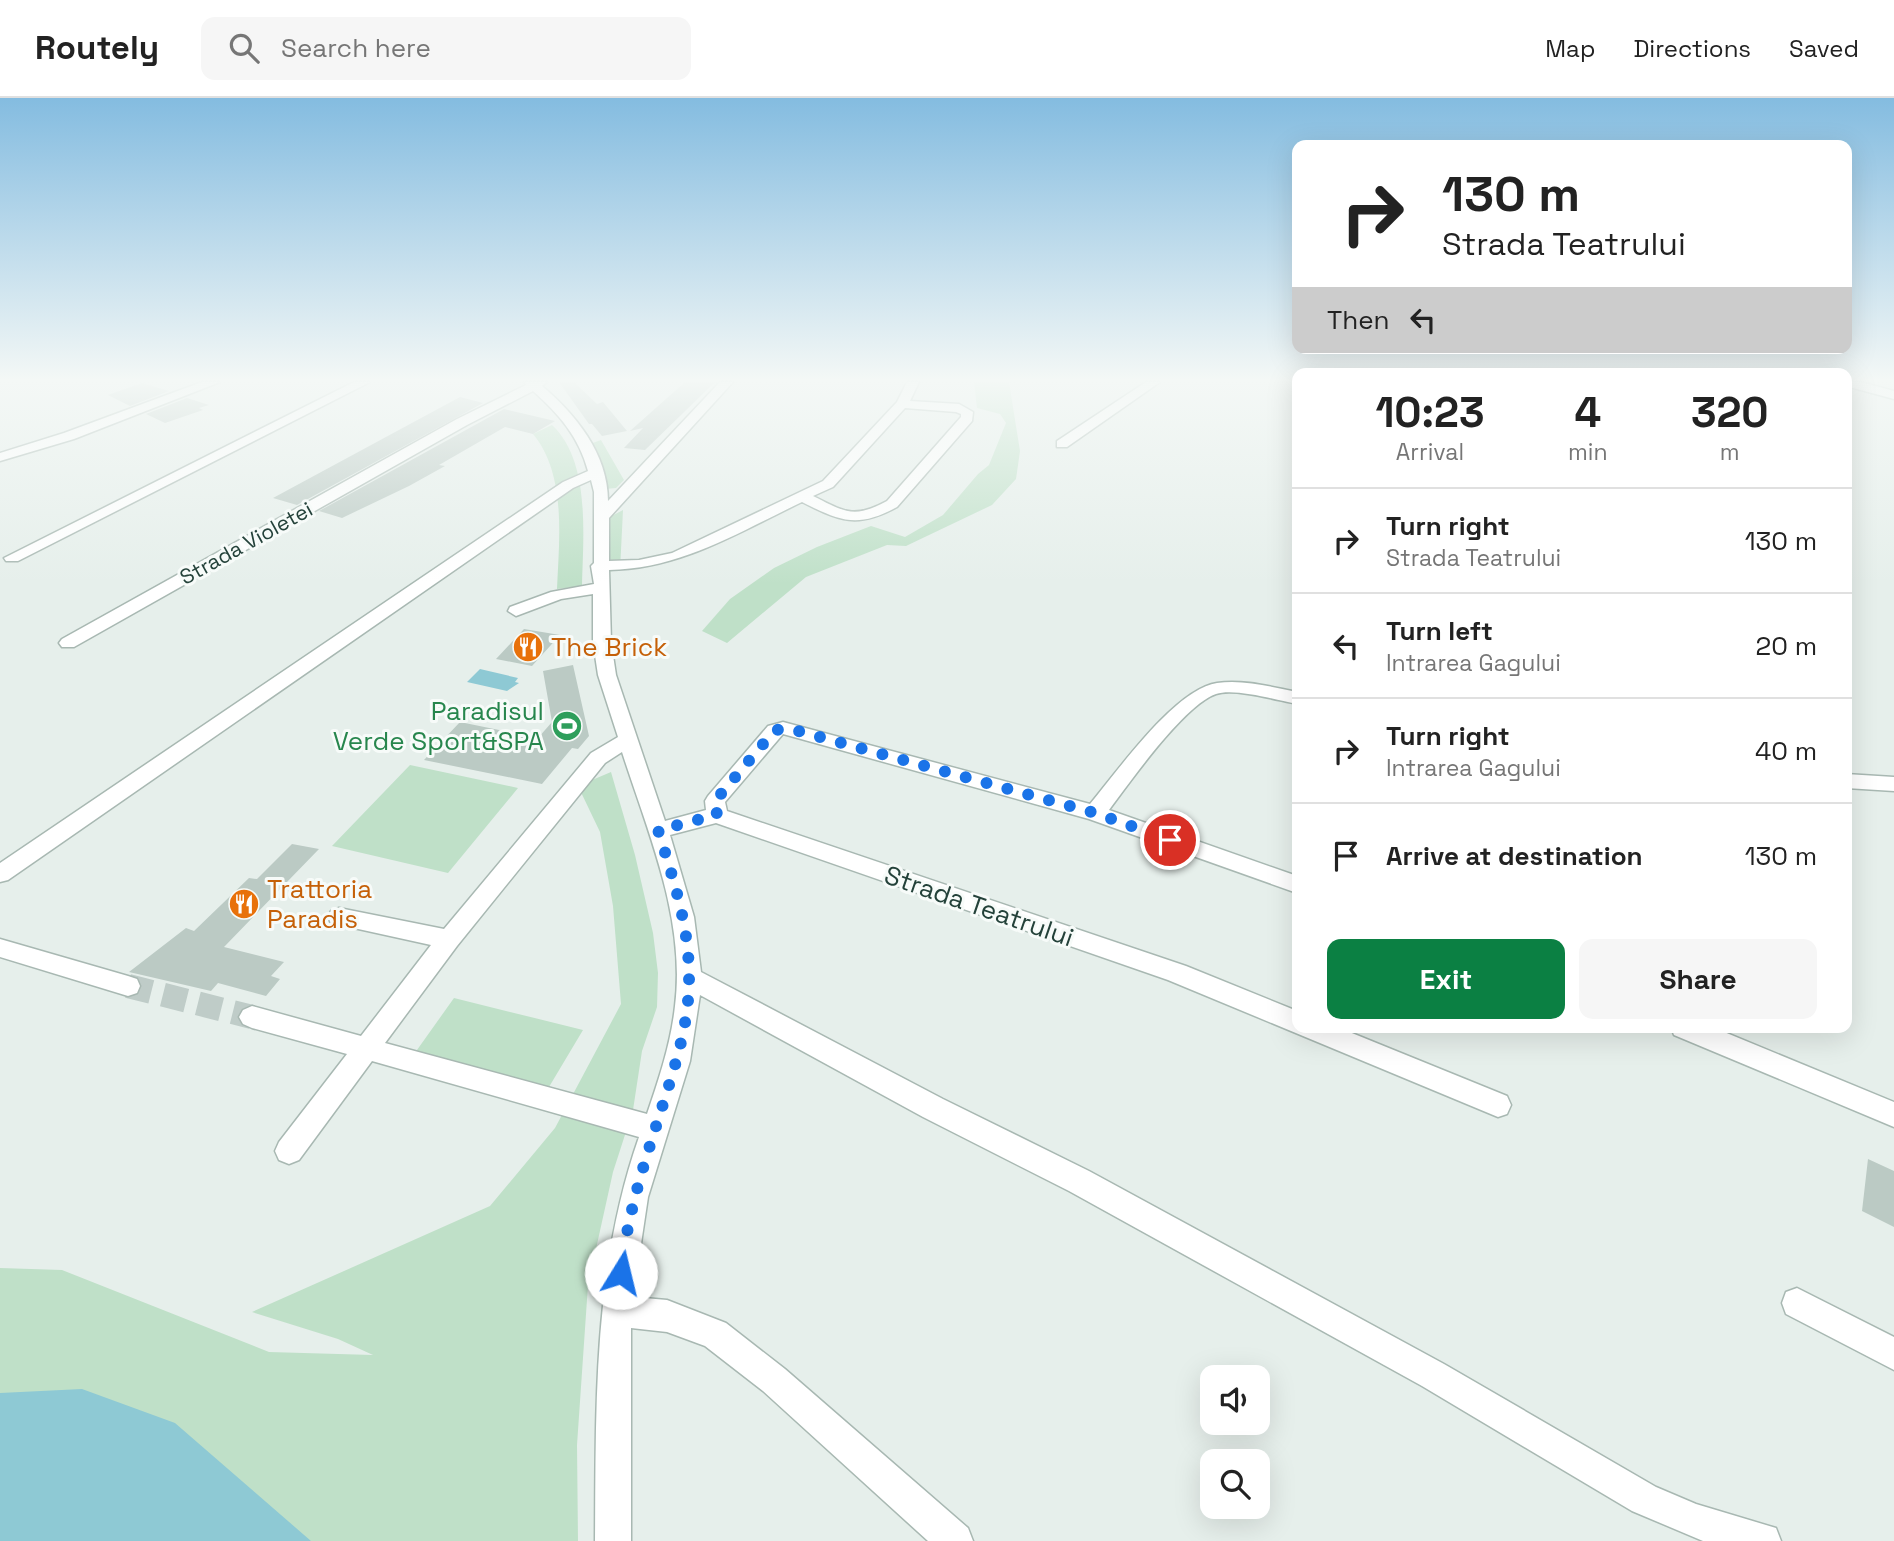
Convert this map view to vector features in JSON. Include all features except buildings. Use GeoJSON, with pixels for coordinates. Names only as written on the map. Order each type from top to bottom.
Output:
{"type":"FeatureCollection","features":[{"type":"Feature","properties":{"kind":"street"},"geometry":{"type":"LineString","coordinates":[[0,457],[20,449]]}},
{"type":"Feature","properties":{"kind":"street"},"geometry":{"type":"LineString","coordinates":[[12,558],[229,449]]}},
{"type":"Feature","properties":{"kind":"street","name":"Strada Violetei"},"geometry":{"type":"LineString","coordinates":[[68,643],[413,449]]}},
{"type":"Feature","properties":{"kind":"street"},"geometry":{"type":"LineString","coordinates":[[588,449],[601,492],[602,642],[607,675],[682,910],[689,977],[687,1006],[668,1092],[634,1197],[623,1254],[616,1311],[613,1392],[613,1541]]}},
{"type":"Feature","properties":{"kind":"street"},"geometry":{"type":"LineString","coordinates":[[601,516],[664,449]]}},
{"type":"Feature","properties":{"kind":"street"},"geometry":{"type":"LineString","coordinates":[[516,611],[600,577],[677,556],[803,497],[828,484],[860,449]]}},
{"type":"Feature","properties":{"kind":"street"},"geometry":{"type":"LineString","coordinates":[[803,497],[846,518],[855,519],[877,513],[892,505],[940,449]]}},
{"type":"Feature","properties":{"kind":"street"},"geometry":{"type":"LineString","coordinates":[[0,874],[568,485],[595,473]]}},
{"type":"Feature","properties":{"kind":"street"},"geometry":{"type":"LineString","coordinates":[[1095,813],[1190,702],[1212,690],[1238,689],[1292,697]]}},
{"type":"Feature","properties":{"kind":"street"},"geometry":{"type":"LineString","coordinates":[[658,830],[717,815],[715,801],[775,730],[783,728],[1095,813],[1292,883]]}},
{"type":"Feature","properties":{"kind":"street"},"geometry":{"type":"LineString","coordinates":[[289,1151],[449,939],[598,758],[629,739]]}},
{"type":"Feature","properties":{"kind":"street"},"geometry":{"type":"LineString","coordinates":[[1852,781],[1894,784]]}},
{"type":"Feature","properties":{"kind":"street","name":"Strada Teatrului"},"geometry":{"type":"LineString","coordinates":[[717,815],[1177,973],[1292,1020]]}},
{"type":"Feature","properties":{"kind":"street"},"geometry":{"type":"LineString","coordinates":[[339,917],[449,939]]}},
{"type":"Feature","properties":{"kind":"street"},"geometry":{"type":"LineString","coordinates":[[0,948],[128,986]]}},
{"type":"Feature","properties":{"kind":"street"},"geometry":{"type":"LineString","coordinates":[[689,977],[933,1108],[1079,1181],[1433,1375],[1644,1499],[1695,1521],[1763,1541]]}},
{"type":"Feature","properties":{"kind":"street"},"geometry":{"type":"LineString","coordinates":[[252,1017],[655,1129]]}},
{"type":"Feature","properties":{"kind":"street"},"geometry":{"type":"LineString","coordinates":[[1324,1033],[1498,1105]]}},
{"type":"Feature","properties":{"kind":"street"},"geometry":{"type":"LineString","coordinates":[[1698,1033],[1894,1115]]}},
{"type":"Feature","properties":{"kind":"street"},"geometry":{"type":"LineString","coordinates":[[1797,1303],[1894,1354]]}},
{"type":"Feature","properties":{"kind":"street"},"geometry":{"type":"LineString","coordinates":[[616,1311],[667,1316],[715,1334],[774,1380],[955,1541]]}},
{"type":"Feature","properties":{"kind":"green space"},"geometry":{"type":"Polygon","coordinates":[[[569,449],[579,479],[583,523],[582,586],[557,589],[558,508],[556,488],[544,450],[569,449]]]}},
{"type":"Feature","properties":{"kind":"green space"},"geometry":{"type":"Polygon","coordinates":[[[589,449],[606,449],[624,480],[616,488],[605,489],[589,449]]]}},
{"type":"Feature","properties":{"kind":"green space"},"geometry":{"type":"Polygon","coordinates":[[[995,449],[1020,449],[1016,479],[992,505],[906,546],[887,545],[806,577],[727,643],[702,631],[730,599],[774,568],[817,547],[871,526],[905,537],[943,515],[989,465],[995,449]]]}},
{"type":"Feature","properties":{"kind":"green space"},"geometry":{"type":"Polygon","coordinates":[[[623,510],[620,570],[599,573],[604,520],[623,510]]]}},
{"type":"Feature","properties":{"kind":"green space"},"geometry":{"type":"Polygon","coordinates":[[[410,765],[518,788],[448,873],[332,846],[410,765]]]}},
{"type":"Feature","properties":{"kind":"green space"},"geometry":{"type":"Polygon","coordinates":[[[611,772],[635,855],[653,933],[658,973],[657,1007],[642,1051],[633,1110],[613,1172],[588,1285],[577,1445],[578,1541],[0,1541],[0,1268],[62,1270],[269,1352],[373,1355],[338,1339],[252,1312],[490,1206],[555,1128],[621,1004],[613,906],[600,832],[578,786],[611,772]]]}},
{"type":"Feature","properties":{"kind":"green space"},"geometry":{"type":"Polygon","coordinates":[[[454,998],[583,1030],[546,1092],[412,1057],[454,998]]]}},
{"type":"Feature","properties":{"kind":"water"},"geometry":{"type":"Polygon","coordinates":[[[480,669],[518,678],[515,682],[519,683],[507,691],[467,682],[480,669]]]}},
{"type":"Feature","properties":{"kind":"water"},"geometry":{"type":"Polygon","coordinates":[[[82,1389],[175,1423],[311,1541],[0,1541],[0,1393],[82,1389]]]}},
{"type":"Feature","properties":{"kind":"tunnel"},"geometry":{"type":"LineString","coordinates":[[128,986],[252,1017]]}},
{"type":"Feature","properties":{"kind":"place","name":"The Brick"},"geometry":{"type":"Point","coordinates":[528,647]}},
{"type":"Feature","properties":{"kind":"place","name":"Paradisul Verde Sport&SPA"},"geometry":{"type":"Point","coordinates":[567,726]}},
{"type":"Feature","properties":{"kind":"place","name":"Trattoria Paradis"},"geometry":{"type":"Point","coordinates":[244,904]}},
{"type":"Feature","properties":{"kind":"route"},"geometry":{"type":"LineString","coordinates":[[621,1273],[634,1197],[668,1092],[687,1006],[689,977],[682,910],[658,830],[717,815],[715,801],[775,730],[791,729],[1095,813],[1170,840]]}}]}
